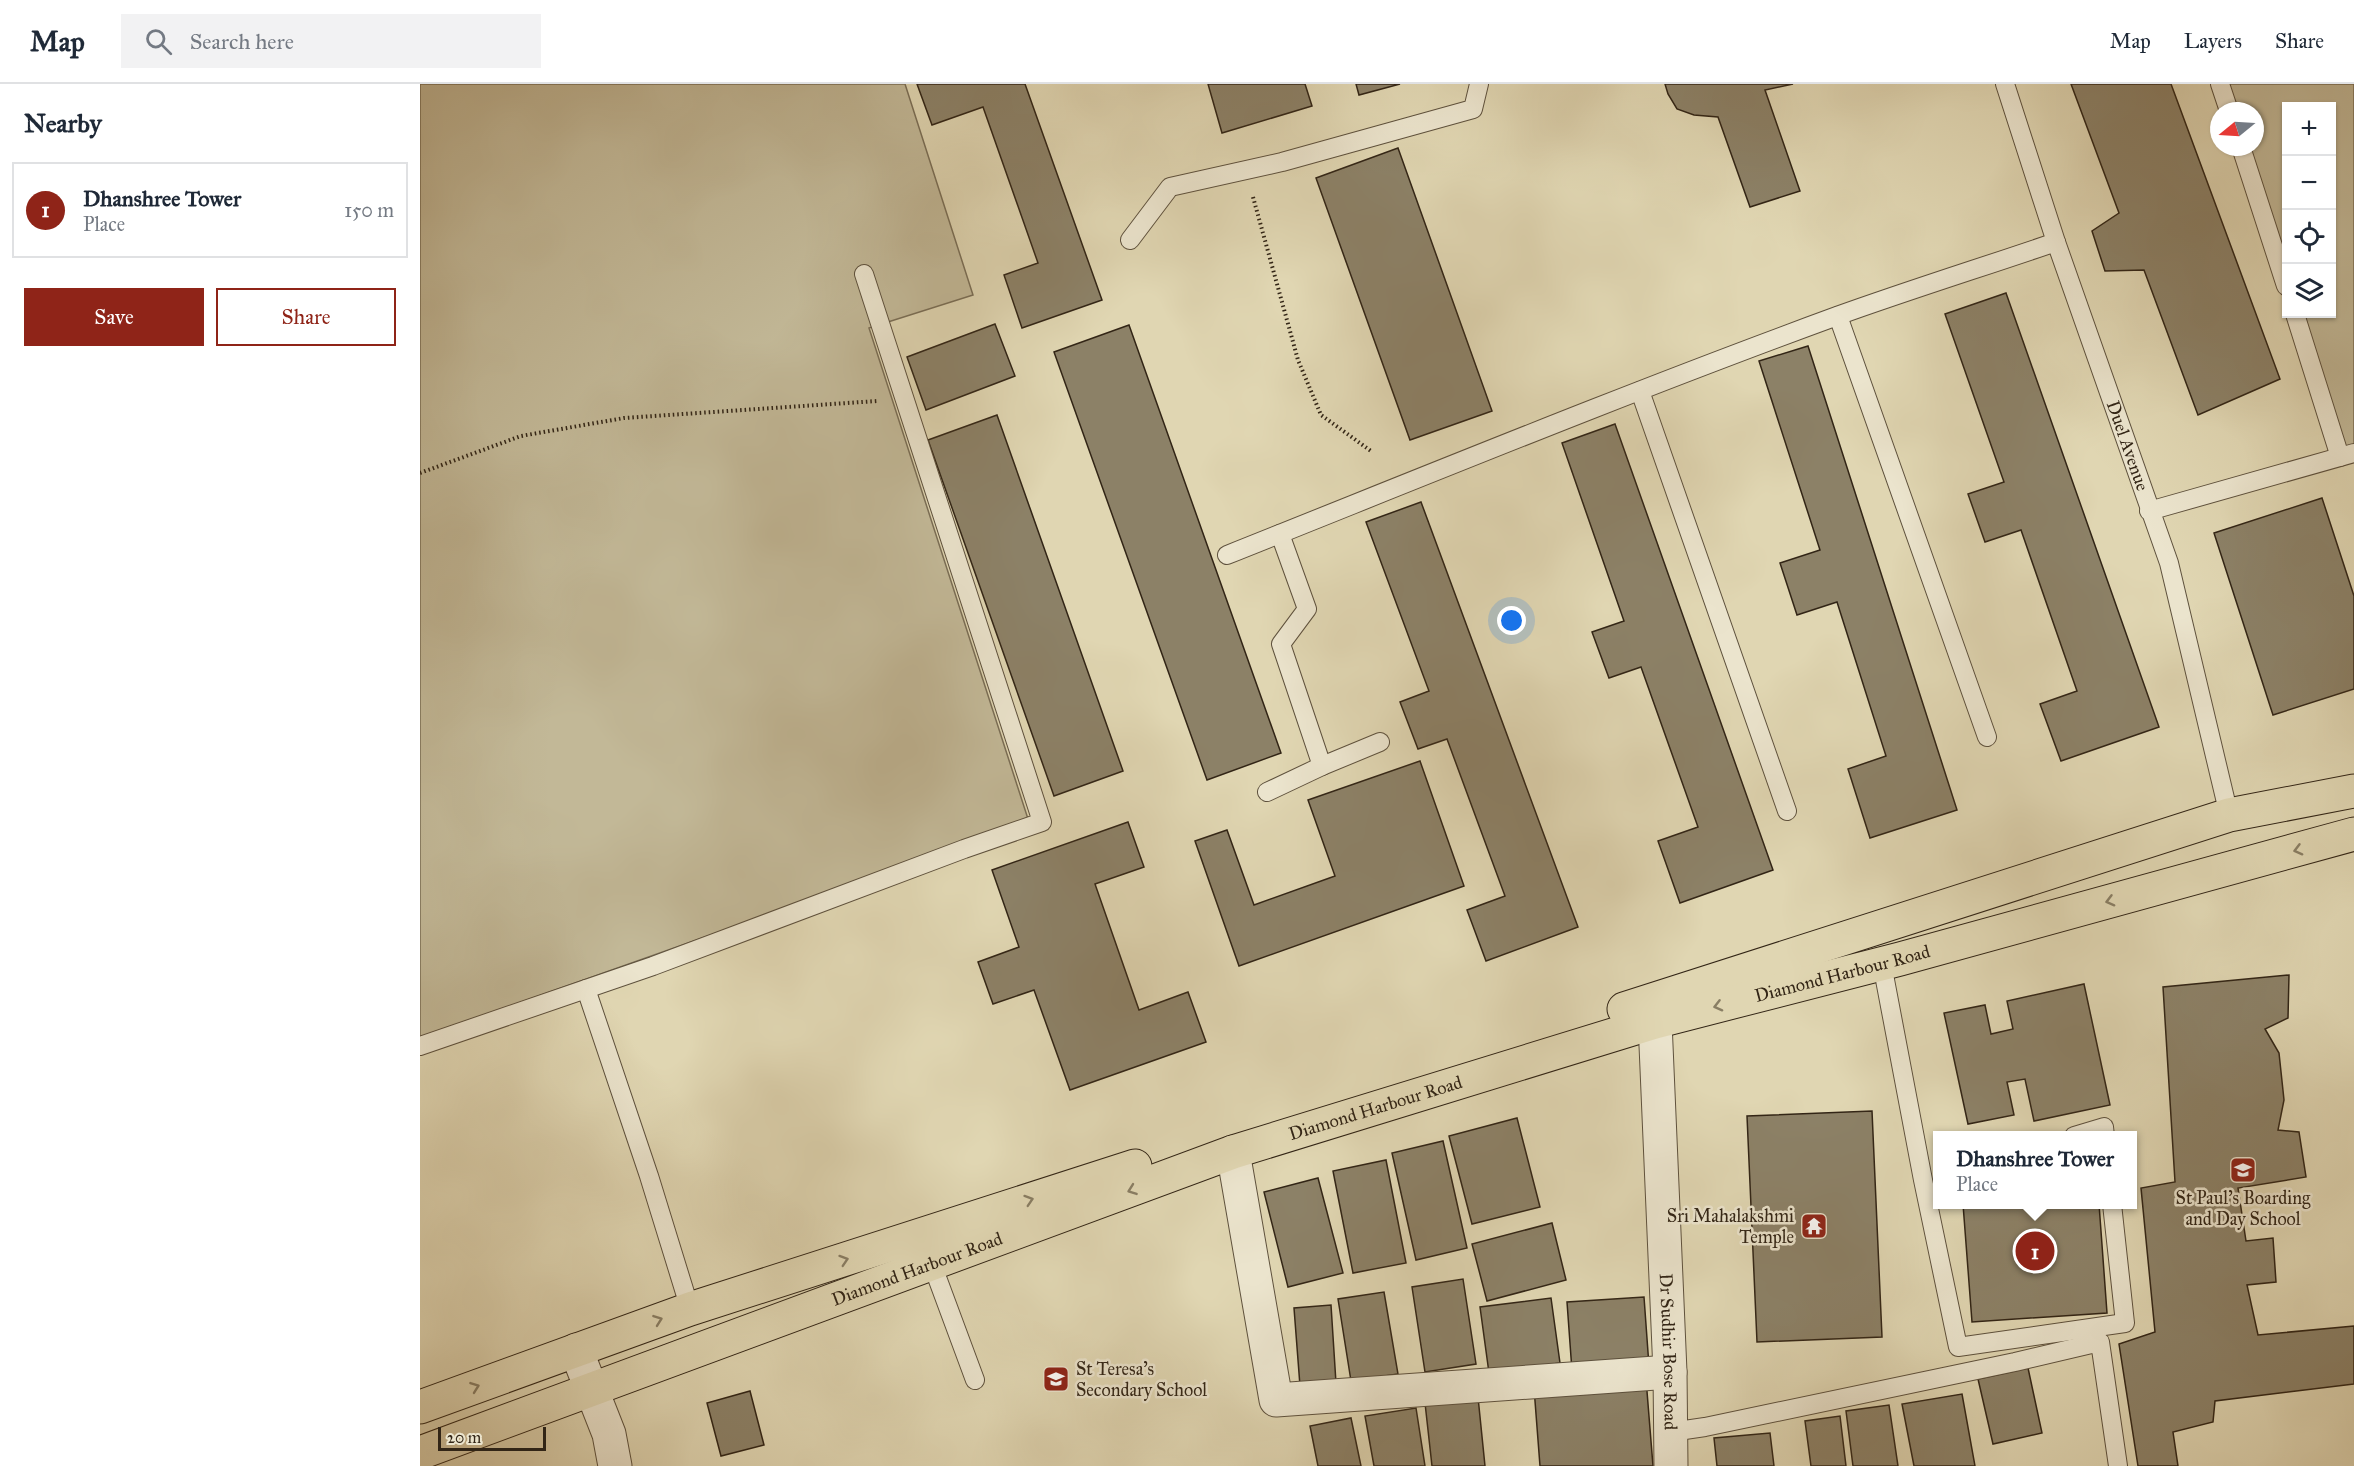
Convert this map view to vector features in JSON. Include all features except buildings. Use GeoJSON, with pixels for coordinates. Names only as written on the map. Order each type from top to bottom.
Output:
{"type":"FeatureCollection","features":[{"type":"Feature","properties":{"kind":"main road","name":"Diamond Harbour Road"},"geometry":{"type":"LineString","coordinates":[[420,1407],[690,1309],[2229,815],[2354,791]]}},
{"type":"Feature","properties":{"kind":"main road","name":"Diamond Harbour Road"},"geometry":{"type":"LineString","coordinates":[[420,1453],[1233,1152],[1655,1022],[1882,964],[2354,834]]}},
{"type":"Feature","properties":{"kind":"street","name":"Dr Sudhir Bose Road"},"geometry":{"type":"LineString","coordinates":[[1655,1022],[1670,1372],[1671,1466]]}},
{"type":"Feature","properties":{"kind":"street"},"geometry":{"type":"LineString","coordinates":[[1233,1152],[1276,1400],[1670,1372]]}},
{"type":"Feature","properties":{"kind":"street"},"geometry":{"type":"LineString","coordinates":[[576,1350],[609,1434],[615,1466]]}},
{"type":"Feature","properties":{"kind":"lane"},"geometry":{"type":"LineString","coordinates":[[1130,240],[1170,188],[1246,171],[1473,109],[1479,84]]}},
{"type":"Feature","properties":{"kind":"lane","name":"Duel Avenue"},"geometry":{"type":"LineString","coordinates":[[2005,84],[2056,242],[2169,563],[2229,815]]}},
{"type":"Feature","properties":{"kind":"lane"},"geometry":{"type":"LineString","coordinates":[[2220,84],[2226,102]]}},
{"type":"Feature","properties":{"kind":"lane"},"geometry":{"type":"LineString","coordinates":[[2244,156],[2282,274]]}},
{"type":"Feature","properties":{"kind":"lane"},"geometry":{"type":"LineString","coordinates":[[1227,555],[1640,391],[1838,316],[2056,242]]}},
{"type":"Feature","properties":{"kind":"lane"},"geometry":{"type":"LineString","coordinates":[[420,1046],[586,989],[1042,822],[864,274]]}},
{"type":"Feature","properties":{"kind":"lane"},"geometry":{"type":"LineString","coordinates":[[1838,316],[1987,737]]}},
{"type":"Feature","properties":{"kind":"lane"},"geometry":{"type":"LineString","coordinates":[[2149,511],[2347,455],[2296,318]]}},
{"type":"Feature","properties":{"kind":"lane"},"geometry":{"type":"LineString","coordinates":[[1640,391],[1787,811]]}},
{"type":"Feature","properties":{"kind":"lane"},"geometry":{"type":"LineString","coordinates":[[1280,534],[1307,609],[1281,644],[1322,766]]}},
{"type":"Feature","properties":{"kind":"lane"},"geometry":{"type":"LineString","coordinates":[[1267,792],[1380,742]]}},
{"type":"Feature","properties":{"kind":"lane"},"geometry":{"type":"LineString","coordinates":[[1882,964],[1933,1196]]}},
{"type":"Feature","properties":{"kind":"lane"},"geometry":{"type":"LineString","coordinates":[[586,989],[649,1176],[690,1309]]}},
{"type":"Feature","properties":{"kind":"lane"},"geometry":{"type":"LineString","coordinates":[[2091,1131],[2104,1127],[2104,1131]]}},
{"type":"Feature","properties":{"kind":"lane"},"geometry":{"type":"LineString","coordinates":[[1935,1209],[1958,1347],[2124,1323],[2113,1209]]}},
{"type":"Feature","properties":{"kind":"lane"},"geometry":{"type":"LineString","coordinates":[[932,1264],[975,1380]]}},
{"type":"Feature","properties":{"kind":"lane"},"geometry":{"type":"LineString","coordinates":[[1671,1432],[1706,1427],[2100,1342],[2118,1466]]}},
{"type":"Feature","properties":{"kind":"path"},"geometry":{"type":"LineString","coordinates":[[1246,171],[1298,360],[1321,415],[1371,451]]}},
{"type":"Feature","properties":{"kind":"path"},"geometry":{"type":"LineString","coordinates":[[420,473],[521,436],[624,418],[904,399]]}},
{"type":"Feature","properties":{"kind":"shaded area"},"geometry":{"type":"Polygon","coordinates":[[[420,84],[905,84],[973,295],[869,328],[1029,822],[420,1038],[420,84]]]}},
{"type":"Feature","properties":{"kind":"shaded area"},"geometry":{"type":"Polygon","coordinates":[[[2224,84],[2354,84],[2354,446],[2345,449],[2301,318],[2336,318],[2336,102],[2282,102],[2282,261],[2248,156],[2264,156],[2264,102],[2230,102],[2224,84]]]}},
{"type":"Feature","properties":{"kind":"place","name":"St Paul's Boarding and Day School"},"geometry":{"type":"Point","coordinates":[2243,1170]}},
{"type":"Feature","properties":{"kind":"place","name":"Sri Mahalakshmi Temple"},"geometry":{"type":"Point","coordinates":[1814,1226]}},
{"type":"Feature","properties":{"kind":"place","name":"Dhanshree Tower"},"geometry":{"type":"Point","coordinates":[2035,1251]}},
{"type":"Feature","properties":{"kind":"place","name":"St Teresa's Secondary School"},"geometry":{"type":"Point","coordinates":[1056,1379]}}]}
